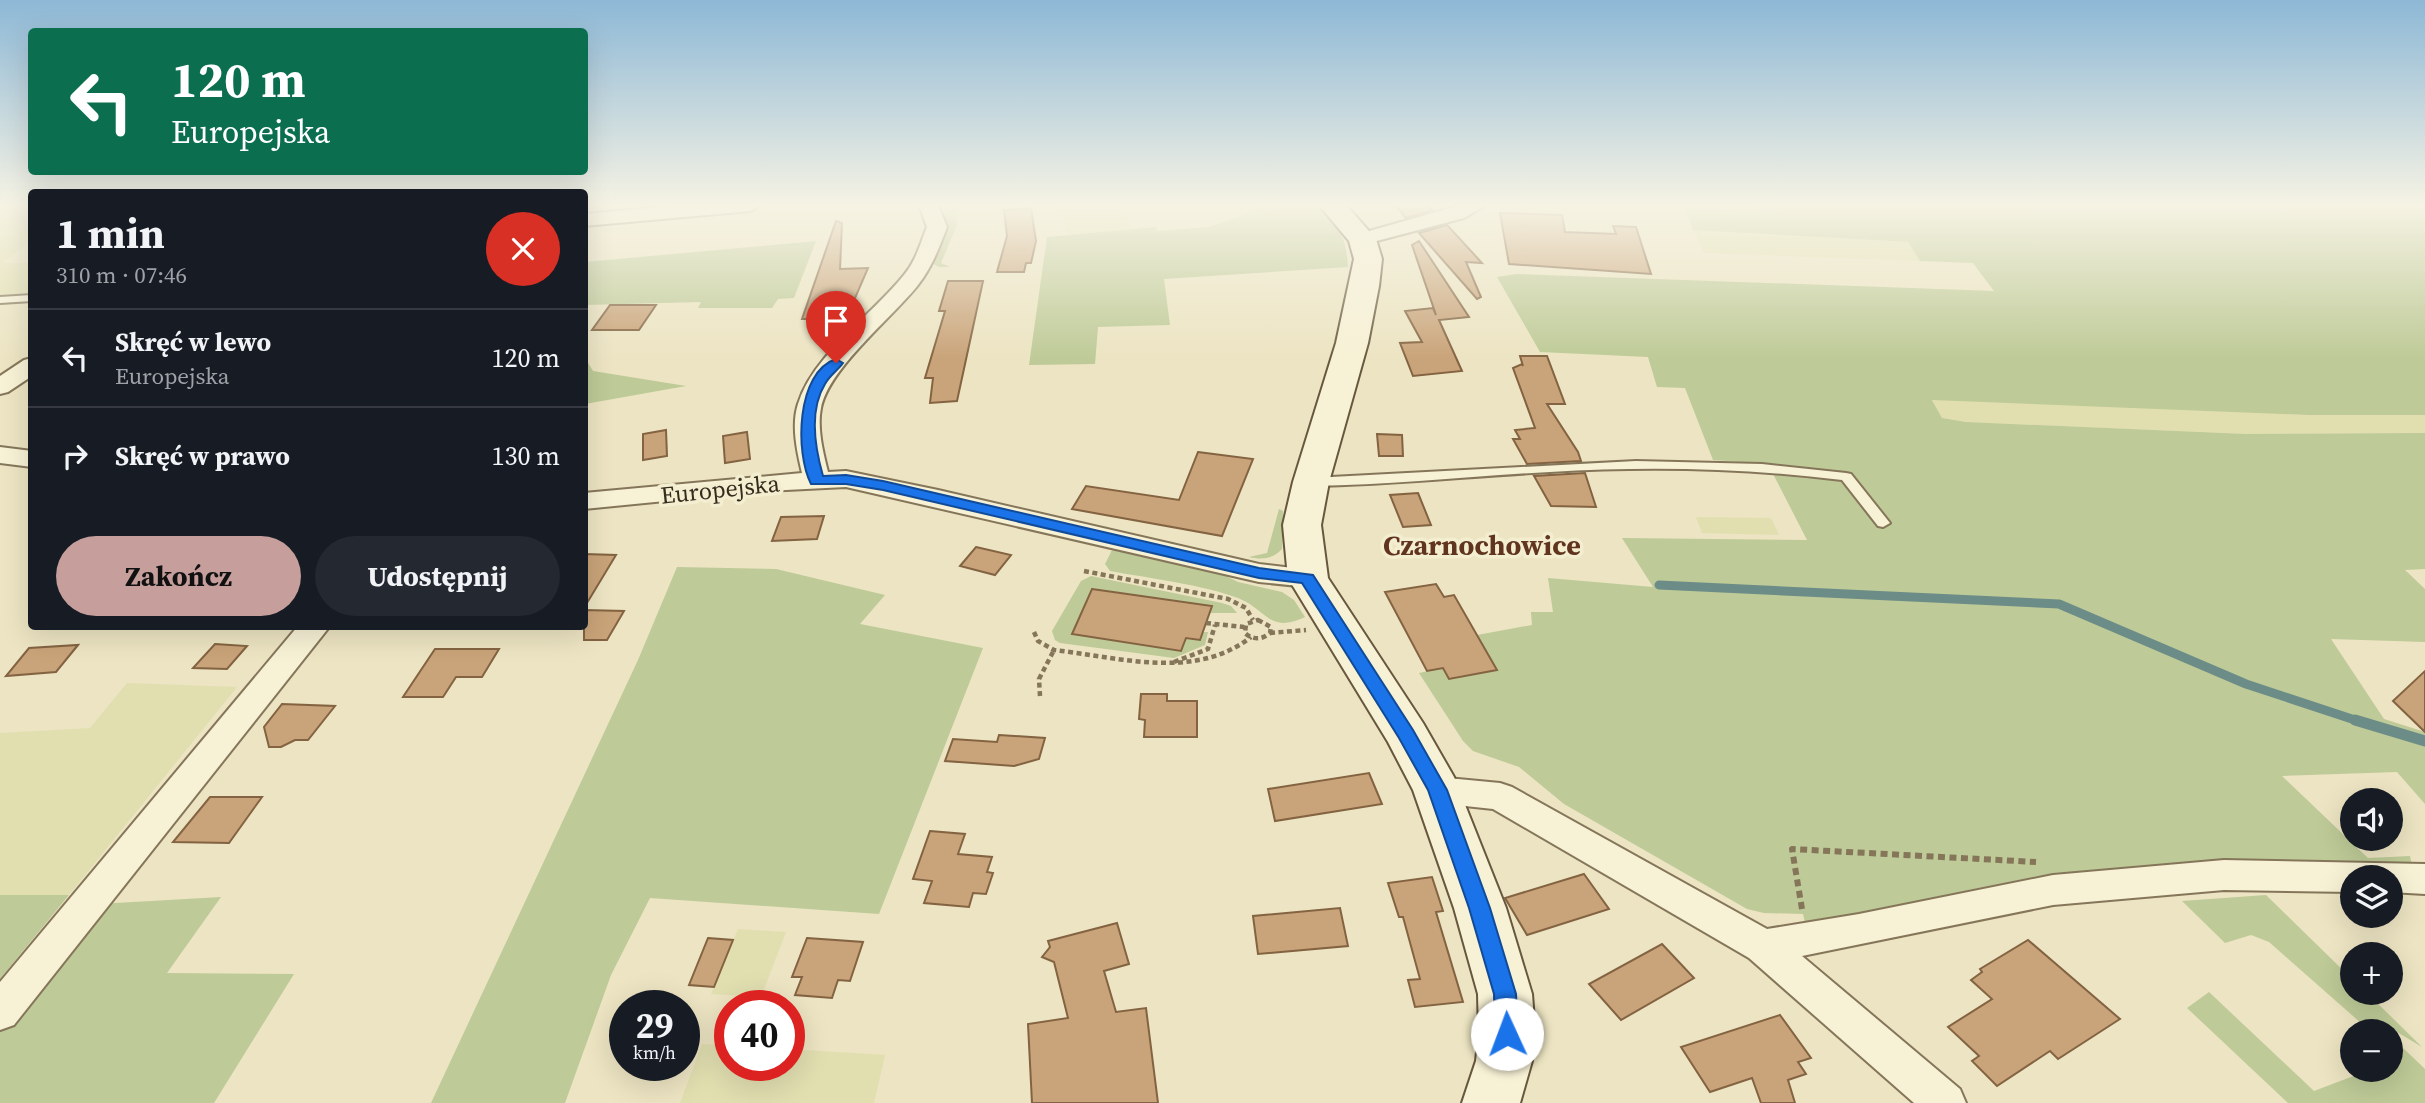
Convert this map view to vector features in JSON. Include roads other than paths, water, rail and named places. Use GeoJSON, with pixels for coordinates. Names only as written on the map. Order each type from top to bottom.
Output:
{"type":"FeatureCollection","features":[{"type":"Feature","properties":{"kind":"street"},"geometry":{"type":"LineString","coordinates":[[817,481],[810,454],[809,405],[819,382],[889,306],[926,256]]}},
{"type":"Feature","properties":{"kind":"street"},"geometry":{"type":"LineString","coordinates":[[1367,256],[1365,286],[1311,482],[1302,525],[1308,578],[1407,735],[1437,790],[1480,908],[1505,994],[1507,1034],[1504,1061],[1491,1103]]}},
{"type":"Feature","properties":{"kind":"street"},"geometry":{"type":"LineString","coordinates":[[0,387],[28,368]]}},
{"type":"Feature","properties":{"kind":"street"},"geometry":{"type":"LineString","coordinates":[[0,455],[28,458]]}},
{"type":"Feature","properties":{"kind":"street","name":"Europejska"},"geometry":{"type":"LineString","coordinates":[[588,502],[846,479],[1259,573],[1308,578]]}},
{"type":"Feature","properties":{"kind":"street"},"geometry":{"type":"LineString","coordinates":[[0,1012],[312,630]]}},
{"type":"Feature","properties":{"kind":"street"},"geometry":{"type":"LineString","coordinates":[[1437,790],[1500,796],[1763,946],[1945,1103]]}},
{"type":"Feature","properties":{"kind":"street"},"geometry":{"type":"LineString","coordinates":[[1763,946],[1859,930],[2053,890],[2224,875],[2340,876]]}},
{"type":"Feature","properties":{"kind":"street"},"geometry":{"type":"LineString","coordinates":[[2403,877],[2425,878]]}},
{"type":"Feature","properties":{"kind":"lane"},"geometry":{"type":"LineString","coordinates":[[0,300],[28,298]]}},
{"type":"Feature","properties":{"kind":"lane"},"geometry":{"type":"LineString","coordinates":[[1311,482],[1359,482],[1513,470],[1655,464],[1787,468],[1846,477],[1884,523]]}},
{"type":"Feature","properties":{"kind":"waterway"},"geometry":{"type":"LineString","coordinates":[[1659,585],[2059,604],[2246,684],[2361,722]]}},
{"type":"Feature","properties":{"kind":"waterway"},"geometry":{"type":"LineString","coordinates":[[2355,720],[2425,741]]}},
{"type":"Feature","properties":{"kind":"district","name":"Czarnochowice"},"geometry":{"type":"Point","coordinates":[1482,545]}}]}
